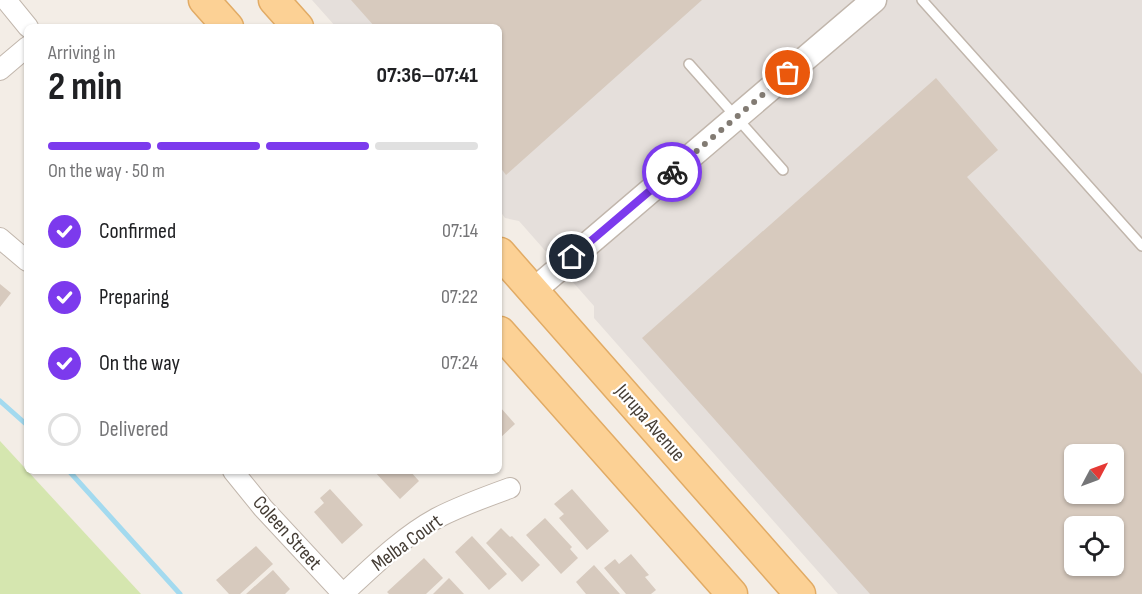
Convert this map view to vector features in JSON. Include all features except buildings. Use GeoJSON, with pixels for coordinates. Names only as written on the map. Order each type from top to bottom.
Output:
{"type":"FeatureCollection","features":[{"type":"Feature","properties":{"kind":"main road"},"geometry":{"type":"LineString","coordinates":[[204,0],[225,24]]}},
{"type":"Feature","properties":{"kind":"main road"},"geometry":{"type":"LineString","coordinates":[[274,0],[295,24]]}},
{"type":"Feature","properties":{"kind":"main road","name":"Jurupa Avenue"},"geometry":{"type":"LineString","coordinates":[[502,255],[800,594]]}},
{"type":"Feature","properties":{"kind":"main road"},"geometry":{"type":"LineString","coordinates":[[502,334],[732,594]]}},
{"type":"Feature","properties":{"kind":"street"},"geometry":{"type":"LineString","coordinates":[[6,0],[26,24]]}},
{"type":"Feature","properties":{"kind":"street"},"geometry":{"type":"LineString","coordinates":[[533,291],[874,0]]}},
{"type":"Feature","properties":{"kind":"street"},"geometry":{"type":"LineString","coordinates":[[0,70],[24,50]]}},
{"type":"Feature","properties":{"kind":"street"},"geometry":{"type":"LineString","coordinates":[[0,238],[24,258]]}},
{"type":"Feature","properties":{"kind":"street","name":"Coleen Street"},"geometry":{"type":"LineString","coordinates":[[235,474],[343,594]]}},
{"type":"Feature","properties":{"kind":"street","name":"Melba Court"},"geometry":{"type":"LineString","coordinates":[[343,594],[391,551],[436,519],[510,488]]}},
{"type":"Feature","properties":{"kind":"lane"},"geometry":{"type":"LineString","coordinates":[[922,0],[1142,246]]}},
{"type":"Feature","properties":{"kind":"lane"},"geometry":{"type":"LineString","coordinates":[[689,64],[783,170]]}},
{"type":"Feature","properties":{"kind":"shaded area"},"geometry":{"type":"Polygon","coordinates":[[[312,0],[1142,0],[1142,594],[838,594],[594,318],[594,306],[519,221],[505,218],[502,214],[502,24],[333,24],[312,0]]]}},
{"type":"Feature","properties":{"kind":"green space"},"geometry":{"type":"Polygon","coordinates":[[[0,441],[24,467],[24,474],[30,474],[141,594],[0,594],[0,441]]]}},
{"type":"Feature","properties":{"kind":"waterway"},"geometry":{"type":"LineString","coordinates":[[0,401],[24,422]]}},
{"type":"Feature","properties":{"kind":"waterway"},"geometry":{"type":"LineString","coordinates":[[72,474],[180,594]]}},
{"type":"Feature","properties":{"kind":"way so far"},"geometry":{"type":"LineString","coordinates":[[672,172],[788,73]]}},
{"type":"Feature","properties":{"kind":"route"},"geometry":{"type":"LineString","coordinates":[[572,257],[672,172]]}}]}
